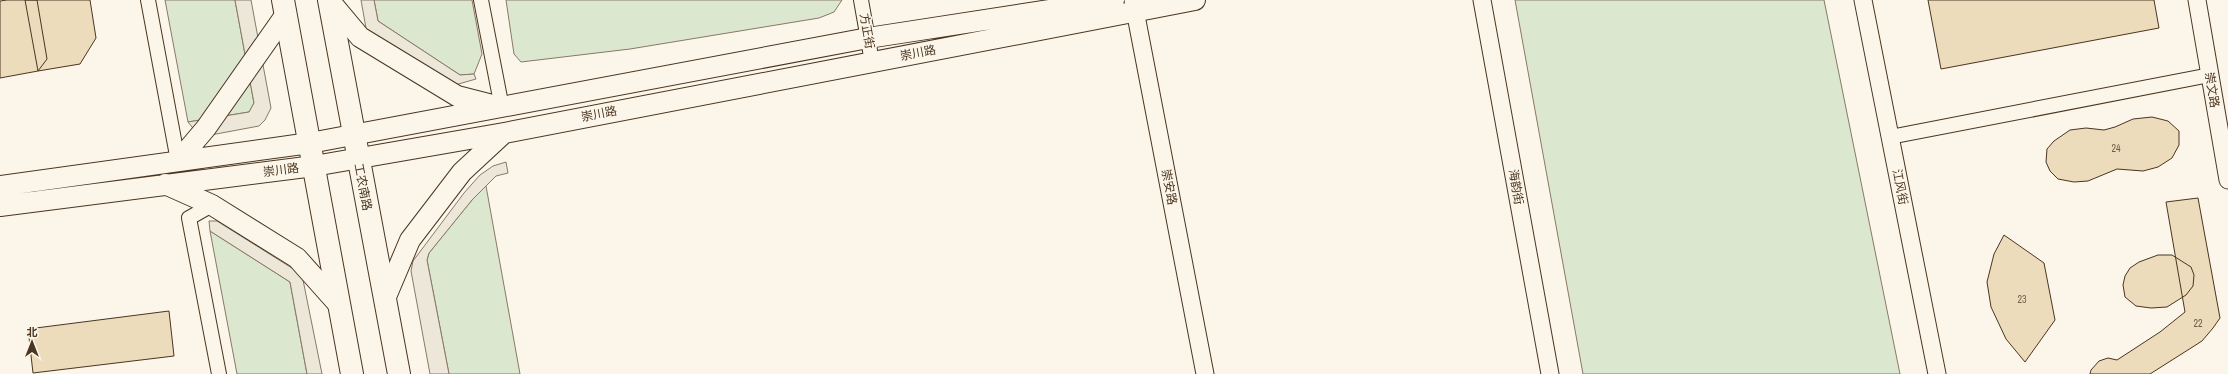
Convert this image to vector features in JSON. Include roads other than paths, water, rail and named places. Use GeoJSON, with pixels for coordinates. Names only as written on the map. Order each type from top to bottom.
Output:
{"type":"FeatureCollection","features":[{"type":"Feature","properties":{"kind":"main road"},"geometry":{"type":"LineString","coordinates":[[329,0],[360,37],[457,96],[502,108]]}},
{"type":"Feature","properties":{"kind":"main road","name":"工农南路"},"geometry":{"type":"LineString","coordinates":[[329,0],[354,135],[357,159],[399,374]]}},
{"type":"Feature","properties":{"kind":"main road","name":"崇川路"},"geometry":{"type":"LineString","coordinates":[[0,186],[310,143],[868,38],[1114,0]]}},
{"type":"Feature","properties":{"kind":"main road","name":"崇川路"},"geometry":{"type":"LineString","coordinates":[[0,206],[314,166],[357,159],[504,133],[872,62],[1134,6],[1195,0]]}},
{"type":"Feature","properties":{"kind":"main road"},"geometry":{"type":"LineString","coordinates":[[178,161],[206,128],[285,7]]}},
{"type":"Feature","properties":{"kind":"main road"},"geometry":{"type":"LineString","coordinates":[[285,7],[338,304],[352,374]]}},
{"type":"Feature","properties":{"kind":"main road"},"geometry":{"type":"LineString","coordinates":[[385,299],[410,240],[462,172],[504,133]]}},
{"type":"Feature","properties":{"kind":"main road"},"geometry":{"type":"LineString","coordinates":[[165,184],[212,205],[297,258],[338,304]]}},
{"type":"Feature","properties":{"kind":"street"},"geometry":{"type":"LineString","coordinates":[[148,0],[178,161]]}},
{"type":"Feature","properties":{"kind":"street"},"geometry":{"type":"LineString","coordinates":[[481,0],[502,108]]}},
{"type":"Feature","properties":{"kind":"street","name":"方正街"},"geometry":{"type":"LineString","coordinates":[[861,0],[872,62]]}},
{"type":"Feature","properties":{"kind":"street","name":"海韵街"},"geometry":{"type":"LineString","coordinates":[[1482,0],[1550,374]]}},
{"type":"Feature","properties":{"kind":"street","name":"江风街"},"geometry":{"type":"LineString","coordinates":[[1863,0],[1936,374]]}},
{"type":"Feature","properties":{"kind":"street","name":"崇文路"},"geometry":{"type":"LineString","coordinates":[[2197,0],[2228,180]]}},
{"type":"Feature","properties":{"kind":"street","name":"崇安路"},"geometry":{"type":"LineString","coordinates":[[1134,6],[1205,374]]}},
{"type":"Feature","properties":{"kind":"street"},"geometry":{"type":"LineString","coordinates":[[1890,137],[2210,75]]}},
{"type":"Feature","properties":{"kind":"street"},"geometry":{"type":"LineString","coordinates":[[212,205],[189,218],[219,374]]}}]}
